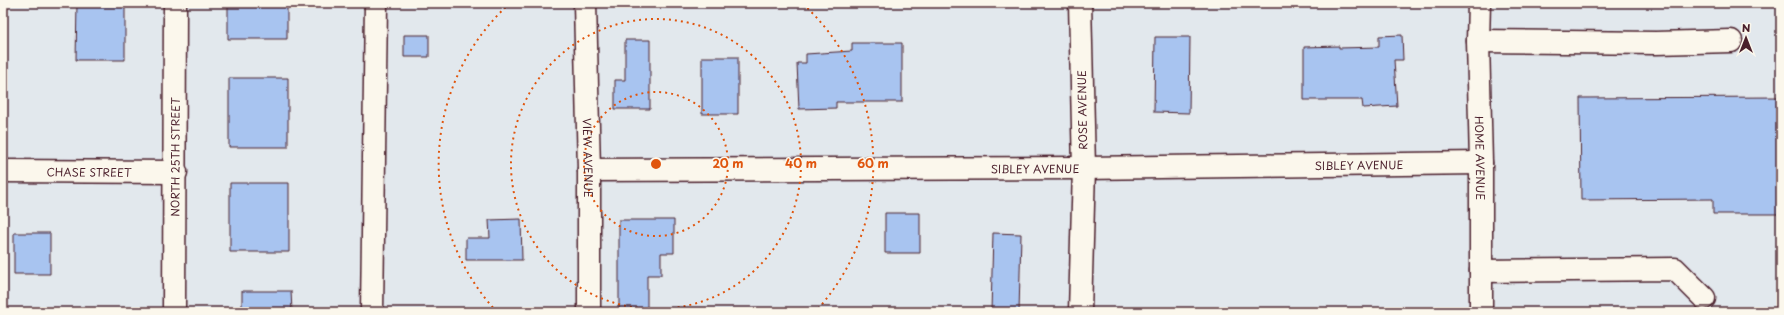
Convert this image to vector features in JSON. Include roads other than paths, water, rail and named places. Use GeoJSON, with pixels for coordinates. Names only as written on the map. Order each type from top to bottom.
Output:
{"type":"FeatureCollection","features":[{"type":"Feature","properties":{"kind":"street","name":"NORTH 25TH STREET"},"geometry":{"type":"LineString","coordinates":[[174,312],[176,172],[175,3]]}},
{"type":"Feature","properties":{"kind":"street"},"geometry":{"type":"LineString","coordinates":[[372,312],[376,3]]}},
{"type":"Feature","properties":{"kind":"street","name":"VIEW AVENUE"},"geometry":{"type":"LineString","coordinates":[[585,3],[589,170],[589,312]]}},
{"type":"Feature","properties":{"kind":"street","name":"ROSE AVENUE"},"geometry":{"type":"LineString","coordinates":[[1080,3],[1084,168],[1080,312]]}},
{"type":"Feature","properties":{"kind":"street","name":"HOME AVENUE"},"geometry":{"type":"LineString","coordinates":[[1479,3],[1478,42],[1481,163],[1481,312]]}},
{"type":"Feature","properties":{"kind":"street"},"geometry":{"type":"LineString","coordinates":[[1478,42],[1656,43],[1731,41]]}},
{"type":"Feature","properties":{"kind":"street","name":"SIBLEY AVENUE"},"geometry":{"type":"LineString","coordinates":[[589,170],[1084,168],[1481,163]]}},
{"type":"Feature","properties":{"kind":"street","name":"CHASE STREET"},"geometry":{"type":"LineString","coordinates":[[3,171],[176,172]]}},
{"type":"Feature","properties":{"kind":"street"},"geometry":{"type":"LineString","coordinates":[[1481,270],[1675,269],[1704,298]]}}]}
